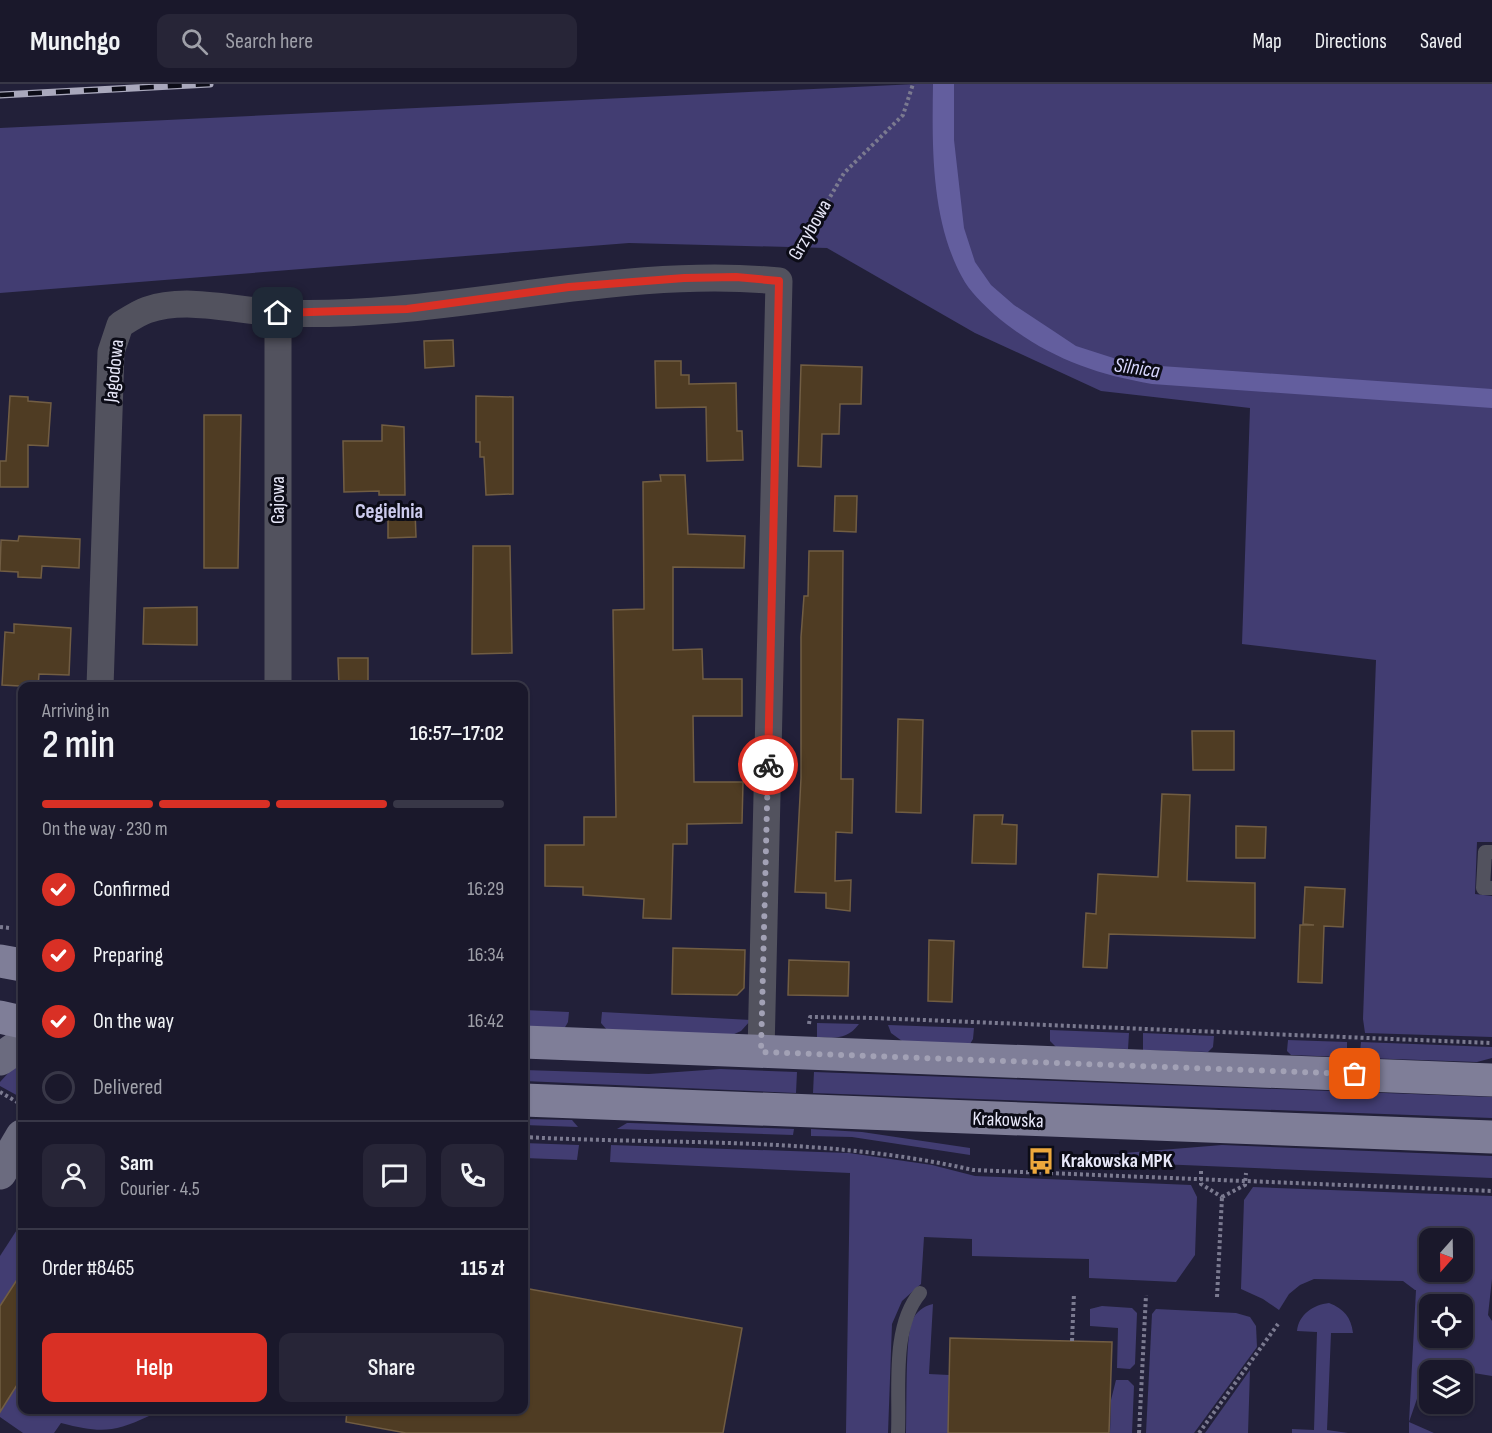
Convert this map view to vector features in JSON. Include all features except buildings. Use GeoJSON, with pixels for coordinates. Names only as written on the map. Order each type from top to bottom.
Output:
{"type":"FeatureCollection","features":[{"type":"Feature","properties":{"kind":"main road"},"geometry":{"type":"LineString","coordinates":[[0,961],[18,964]]}},
{"type":"Feature","properties":{"kind":"main road"},"geometry":{"type":"LineString","coordinates":[[0,1017],[18,1021]]}},
{"type":"Feature","properties":{"kind":"main road"},"geometry":{"type":"LineString","coordinates":[[528,1042],[1492,1080]]}},
{"type":"Feature","properties":{"kind":"main road","name":"Krakowska"},"geometry":{"type":"LineString","coordinates":[[528,1100],[1492,1137]]}},
{"type":"Feature","properties":{"kind":"street","name":"Jagodowa"},"geometry":{"type":"LineString","coordinates":[[100,682],[111,352],[120,325],[147,309],[192,304],[278,313],[407,309],[569,287],[684,278],[736,277],[779,281]]}},
{"type":"Feature","properties":{"kind":"street","name":"Grzybowa"},"geometry":{"type":"LineString","coordinates":[[761,1052],[779,281]]}},
{"type":"Feature","properties":{"kind":"street","name":"Gajowa"},"geometry":{"type":"LineString","coordinates":[[278,313],[278,682]]}},
{"type":"Feature","properties":{"kind":"street"},"geometry":{"type":"LineString","coordinates":[[0,1059],[18,1047]]}},
{"type":"Feature","properties":{"kind":"street"},"geometry":{"type":"LineString","coordinates":[[0,1173],[18,1146]]}},
{"type":"Feature","properties":{"kind":"lane"},"geometry":{"type":"LineString","coordinates":[[1492,852],[1485,852],[1483,888],[1492,888]]}},
{"type":"Feature","properties":{"kind":"lane"},"geometry":{"type":"LineString","coordinates":[[898,1433],[902,1328],[909,1306],[920,1293]]}},
{"type":"Feature","properties":{"kind":"path","name":"Grzybowa"},"geometry":{"type":"LineString","coordinates":[[779,281],[808,238],[844,173],[903,115],[913,84]]}},
{"type":"Feature","properties":{"kind":"path"},"geometry":{"type":"LineString","coordinates":[[810,1017],[1492,1043]]}},
{"type":"Feature","properties":{"kind":"path"},"geometry":{"type":"LineString","coordinates":[[0,1092],[16,1102]]}},
{"type":"Feature","properties":{"kind":"path"},"geometry":{"type":"LineString","coordinates":[[528,1137],[827,1147],[934,1161],[973,1170],[1492,1191]]}},
{"type":"Feature","properties":{"kind":"path"},"geometry":{"type":"LineString","coordinates":[[1201,1171],[1201,1184],[1222,1197]]}},
{"type":"Feature","properties":{"kind":"path"},"geometry":{"type":"LineString","coordinates":[[1222,1197],[1245,1185],[1246,1173]]}},
{"type":"Feature","properties":{"kind":"path"},"geometry":{"type":"LineString","coordinates":[[1217,1297],[1222,1197]]}},
{"type":"Feature","properties":{"kind":"path"},"geometry":{"type":"LineString","coordinates":[[1072,1341],[1074,1293]]}},
{"type":"Feature","properties":{"kind":"path"},"geometry":{"type":"LineString","coordinates":[[1139,1433],[1146,1295]]}},
{"type":"Feature","properties":{"kind":"path"},"geometry":{"type":"LineString","coordinates":[[1199,1433],[1278,1324]]}},
{"type":"Feature","properties":{"kind":"shaded area"},"geometry":{"type":"Polygon","coordinates":[[[916,84],[1492,84],[1492,842],[1477,842],[1475,894],[1492,896],[1492,1037],[1365,1033],[1363,1019],[1376,660],[1242,644],[1250,408],[1101,391],[975,333],[827,248],[629,243],[0,293],[0,128],[916,84]]]}},
{"type":"Feature","properties":{"kind":"shaded area"},"geometry":{"type":"Polygon","coordinates":[[[528,1010],[569,1012],[568,1022],[564,1029],[528,1027],[528,1010]]]}},
{"type":"Feature","properties":{"kind":"shaded area"},"geometry":{"type":"Polygon","coordinates":[[[602,1012],[751,1020],[741,1031],[732,1035],[607,1030],[601,1023],[602,1012]]]}},
{"type":"Feature","properties":{"kind":"shaded area"},"geometry":{"type":"Polygon","coordinates":[[[817,1023],[859,1024],[850,1033],[829,1038],[817,1037],[817,1023]]]}},
{"type":"Feature","properties":{"kind":"shaded area"},"geometry":{"type":"Polygon","coordinates":[[[888,1025],[974,1028],[973,1039],[970,1044],[902,1041],[891,1033],[888,1025]]]}},
{"type":"Feature","properties":{"kind":"shaded area"},"geometry":{"type":"Polygon","coordinates":[[[1050,1030],[1129,1033],[1128,1049],[1056,1047],[1050,1041],[1050,1030]]]}},
{"type":"Feature","properties":{"kind":"shaded area"},"geometry":{"type":"Polygon","coordinates":[[[1143,1033],[1214,1036],[1213,1047],[1208,1052],[1143,1050],[1143,1033]]]}},
{"type":"Feature","properties":{"kind":"shaded area"},"geometry":{"type":"Polygon","coordinates":[[[1288,1040],[1347,1042],[1347,1054],[1342,1057],[1291,1055],[1287,1051],[1288,1040]]]}},
{"type":"Feature","properties":{"kind":"shaded area"},"geometry":{"type":"Polygon","coordinates":[[[1361,1042],[1492,1047],[1492,1058],[1477,1062],[1365,1058],[1360,1052],[1361,1042]]]}},
{"type":"Feature","properties":{"kind":"shaded area"},"geometry":{"type":"Polygon","coordinates":[[[18,1062],[18,1096],[0,1086],[0,1082],[18,1062]]]}},
{"type":"Feature","properties":{"kind":"shaded area"},"geometry":{"type":"Polygon","coordinates":[[[720,1069],[797,1072],[796,1093],[528,1081],[528,1070],[649,1074],[720,1069]]]}},
{"type":"Feature","properties":{"kind":"shaded area"},"geometry":{"type":"Polygon","coordinates":[[[814,1072],[1492,1097],[1492,1118],[813,1093],[814,1072]]]}},
{"type":"Feature","properties":{"kind":"shaded area"},"geometry":{"type":"Polygon","coordinates":[[[528,1119],[572,1120],[578,1127],[528,1125],[528,1119]]]}},
{"type":"Feature","properties":{"kind":"shaded area"},"geometry":{"type":"Polygon","coordinates":[[[627,1123],[794,1129],[793,1135],[617,1129],[627,1123]]]}},
{"type":"Feature","properties":{"kind":"shaded area"},"geometry":{"type":"Polygon","coordinates":[[[811,1129],[862,1132],[970,1148],[970,1155],[852,1137],[811,1136],[811,1129]]]}},
{"type":"Feature","properties":{"kind":"shaded area"},"geometry":{"type":"Polygon","coordinates":[[[528,1143],[579,1145],[577,1160],[528,1158],[528,1143]]]}},
{"type":"Feature","properties":{"kind":"shaded area"},"geometry":{"type":"Polygon","coordinates":[[[611,1145],[849,1153],[932,1165],[975,1176],[1191,1185],[1197,1197],[1195,1255],[1176,1282],[1089,1278],[1089,1259],[972,1256],[972,1239],[924,1237],[921,1284],[902,1301],[892,1324],[888,1433],[846,1433],[850,1173],[610,1162],[611,1145]]]}},
{"type":"Feature","properties":{"kind":"shaded area"},"geometry":{"type":"Polygon","coordinates":[[[1222,1145],[1492,1156],[1492,1178],[1111,1162],[1112,1154],[1222,1145]]]}},
{"type":"Feature","properties":{"kind":"shaded area"},"geometry":{"type":"Polygon","coordinates":[[[1253,1187],[1492,1196],[1492,1279],[1488,1315],[1492,1321],[1492,1376],[1473,1373],[1473,1360],[1419,1360],[1419,1393],[1409,1422],[1416,1290],[1403,1281],[1314,1279],[1300,1285],[1289,1294],[1279,1310],[1263,1299],[1241,1289],[1244,1200],[1253,1187]]]}},
{"type":"Feature","properties":{"kind":"shaded area"},"geometry":{"type":"Polygon","coordinates":[[[18,1228],[18,1278],[0,1306],[0,1256],[18,1228]]]}},
{"type":"Feature","properties":{"kind":"shaded area"},"geometry":{"type":"Polygon","coordinates":[[[1329,1303],[1346,1314],[1351,1322],[1353,1333],[1331,1333],[1327,1430],[1348,1433],[1292,1433],[1292,1429],[1314,1430],[1317,1332],[1297,1331],[1298,1325],[1308,1311],[1329,1303]]]}},
{"type":"Feature","properties":{"kind":"shaded area"},"geometry":{"type":"Polygon","coordinates":[[[933,1304],[929,1374],[949,1375],[948,1433],[906,1433],[907,1358],[910,1330],[912,1321],[918,1312],[933,1304]]]}},
{"type":"Feature","properties":{"kind":"shaded area"},"geometry":{"type":"Polygon","coordinates":[[[1102,1306],[1132,1308],[1137,1313],[1135,1364],[1130,1369],[1117,1368],[1118,1328],[1090,1326],[1090,1309],[1102,1306]]]}},
{"type":"Feature","properties":{"kind":"shaded area"},"geometry":{"type":"Polygon","coordinates":[[[1156,1309],[1236,1313],[1250,1317],[1256,1326],[1257,1347],[1194,1433],[1146,1433],[1152,1314],[1156,1309]]]}},
{"type":"Feature","properties":{"kind":"shaded area"},"geometry":{"type":"Polygon","coordinates":[[[1250,1370],[1248,1433],[1205,1433],[1250,1370]]]}},
{"type":"Feature","properties":{"kind":"shaded area"},"geometry":{"type":"Polygon","coordinates":[[[1116,1380],[1128,1380],[1134,1386],[1132,1433],[1110,1433],[1111,1400],[1116,1380]]]}},
{"type":"Feature","properties":{"kind":"shaded area"},"geometry":{"type":"Polygon","coordinates":[[[18,1383],[18,1414],[150,1414],[126,1426],[106,1430],[86,1429],[61,1423],[54,1433],[23,1433],[0,1417],[0,1412],[18,1383]]]}},
{"type":"Feature","properties":{"kind":"shaded area"},"geometry":{"type":"Polygon","coordinates":[[[1409,1422],[1434,1433],[1409,1433],[1409,1422]]]}},
{"type":"Feature","properties":{"kind":"water","name":"Silnica"},"geometry":{"type":"Polygon","coordinates":[[[933,84],[954,84],[954,140],[964,228],[975,262],[991,285],[1014,305],[1076,346],[1132,364],[1492,389],[1492,408],[1152,384],[1088,368],[1050,352],[1031,341],[995,315],[977,298],[965,282],[952,255],[944,232],[936,183],[933,84]]]}},
{"type":"Feature","properties":{"kind":"railway"},"geometry":{"type":"LineString","coordinates":[[0,95],[210,84]]}},
{"type":"Feature","properties":{"kind":"way so far"},"geometry":{"type":"LineString","coordinates":[[768,765],[761,1052],[1355,1074]]}},
{"type":"Feature","properties":{"kind":"place","name":"Krakowska MPK"},"geometry":{"type":"Point","coordinates":[1041,1161]}},
{"type":"Feature","properties":{"kind":"district","name":"Cegielnia"},"geometry":{"type":"Point","coordinates":[389,511]}},
{"type":"Feature","properties":{"kind":"route"},"geometry":{"type":"LineString","coordinates":[[278,313],[407,309],[569,287],[684,278],[736,277],[779,281],[768,765]]}}]}
